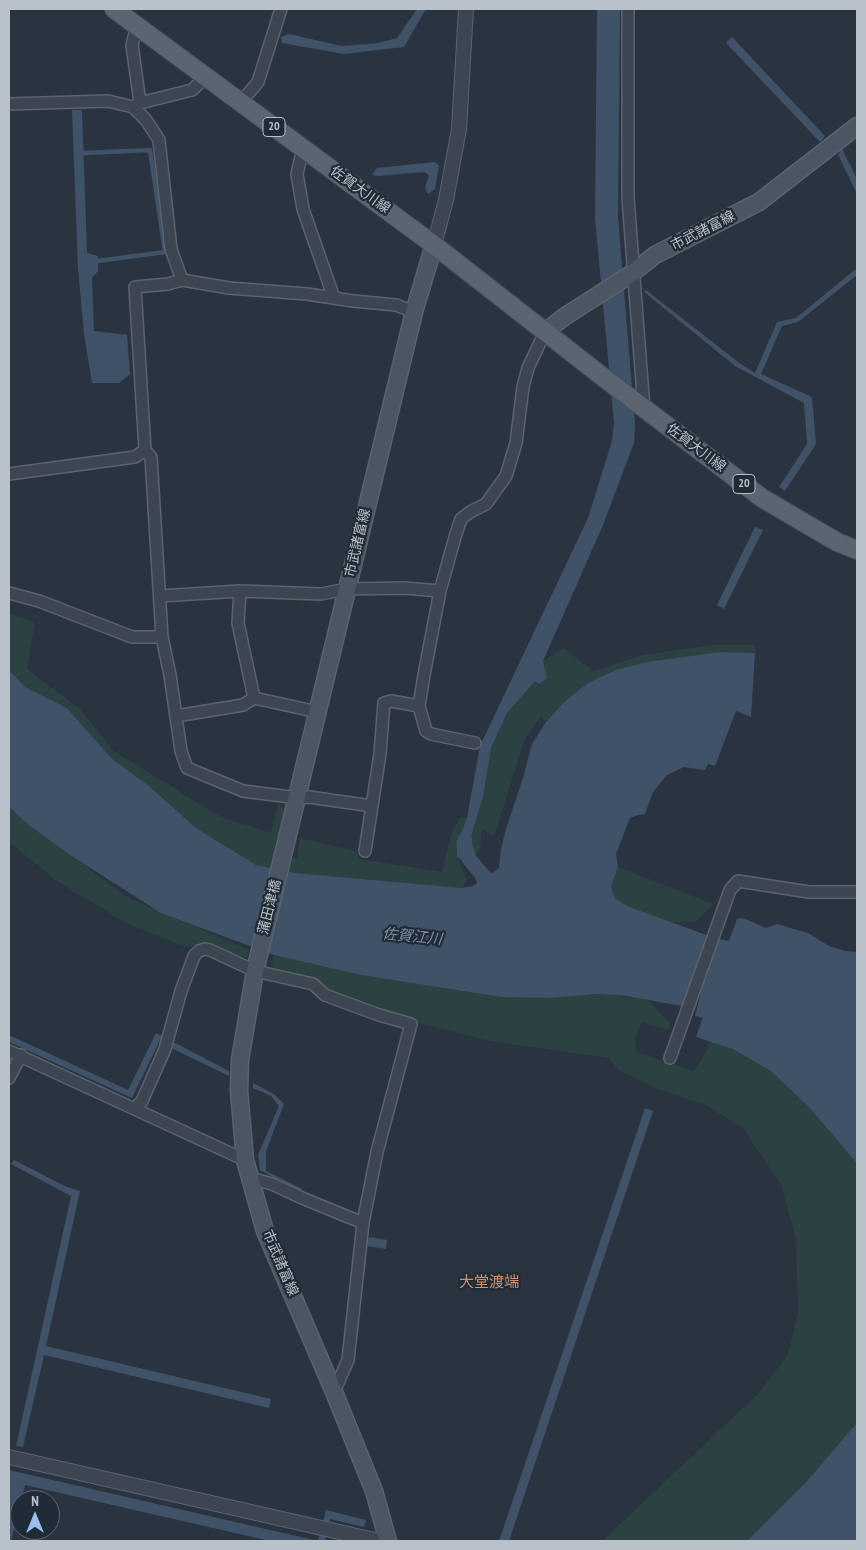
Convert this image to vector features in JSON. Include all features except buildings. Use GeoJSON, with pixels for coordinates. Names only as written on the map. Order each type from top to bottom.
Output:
{"type":"FeatureCollection","features":[{"type":"Feature","properties":{"kind":"main road","name":"佐賀大川線"},"geometry":{"type":"LineString","coordinates":[[114,9],[434,245],[762,498],[837,542],[857,550]]}},
{"type":"Feature","properties":{"kind":"main road","name":"市武諸富線"},"geometry":{"type":"LineString","coordinates":[[545,332],[655,255],[759,202],[857,126]]}},
{"type":"Feature","properties":{"kind":"main road","name":"市武諸富線"},"geometry":{"type":"LineString","coordinates":[[286,843],[414,312],[434,245]]}},
{"type":"Feature","properties":{"kind":"main road","name":"蒲田津橋"},"geometry":{"type":"LineString","coordinates":[[254,971],[286,843]]}},
{"type":"Feature","properties":{"kind":"main road","name":"市武諸富線"},"geometry":{"type":"LineString","coordinates":[[254,971],[240,1060],[239,1091],[245,1160],[265,1230],[374,1491],[388,1541]]}},
{"type":"Feature","properties":{"kind":"street"},"geometry":{"type":"LineString","coordinates":[[241,102],[258,82],[281,9]]}},
{"type":"Feature","properties":{"kind":"street"},"geometry":{"type":"LineString","coordinates":[[434,245],[446,200],[459,129],[466,9]]}},
{"type":"Feature","properties":{"kind":"street"},"geometry":{"type":"LineString","coordinates":[[628,9],[628,198],[642,407]]}},
{"type":"Feature","properties":{"kind":"street"},"geometry":{"type":"LineString","coordinates":[[137,26],[132,45],[137,105],[158,140],[171,249],[182,280]]}},
{"type":"Feature","properties":{"kind":"street"},"geometry":{"type":"LineString","coordinates":[[9,104],[108,101],[137,105],[192,90],[206,77]]}},
{"type":"Feature","properties":{"kind":"street"},"geometry":{"type":"LineString","coordinates":[[304,148],[297,174],[304,209],[334,298]]}},
{"type":"Feature","properties":{"kind":"street"},"geometry":{"type":"LineString","coordinates":[[372,806],[309,797],[298,798],[244,791],[187,768],[181,751],[162,637],[151,457],[145,450],[135,288],[168,284],[182,280],[229,288],[307,294],[396,305],[414,312]]}},
{"type":"Feature","properties":{"kind":"street"},"geometry":{"type":"LineString","coordinates":[[475,743],[426,732],[419,706],[440,591],[461,519],[486,504],[506,476],[516,443],[523,387],[528,368],[545,332]]}},
{"type":"Feature","properties":{"kind":"street"},"geometry":{"type":"LineString","coordinates":[[9,474],[135,458],[145,450]]}},
{"type":"Feature","properties":{"kind":"street"},"geometry":{"type":"LineString","coordinates":[[160,596],[240,591],[321,594],[347,589],[404,588],[440,591]]}},
{"type":"Feature","properties":{"kind":"street"},"geometry":{"type":"LineString","coordinates":[[240,591],[238,624],[254,698]]}},
{"type":"Feature","properties":{"kind":"street"},"geometry":{"type":"LineString","coordinates":[[9,593],[39,601],[132,637],[162,637]]}},
{"type":"Feature","properties":{"kind":"street"},"geometry":{"type":"LineString","coordinates":[[176,716],[244,705],[254,698],[318,712]]}},
{"type":"Feature","properties":{"kind":"street"},"geometry":{"type":"LineString","coordinates":[[365,851],[380,754],[384,703],[391,701],[419,706]]}},
{"type":"Feature","properties":{"kind":"street"},"geometry":{"type":"LineString","coordinates":[[670,1058],[730,890],[738,881],[809,892],[857,892]]}},
{"type":"Feature","properties":{"kind":"street"},"geometry":{"type":"LineString","coordinates":[[135,1108],[142,1101],[165,1049],[194,956],[199,951],[205,949],[254,971],[313,984],[325,995],[411,1024],[377,1152],[363,1223],[348,1360],[334,1392]]}},
{"type":"Feature","properties":{"kind":"street"},"geometry":{"type":"LineString","coordinates":[[9,1051],[245,1160]]}},
{"type":"Feature","properties":{"kind":"street"},"geometry":{"type":"LineString","coordinates":[[9,1078],[21,1056]]}},
{"type":"Feature","properties":{"kind":"street"},"geometry":{"type":"LineString","coordinates":[[250,1178],[272,1184],[363,1223]]}},
{"type":"Feature","properties":{"kind":"street"},"geometry":{"type":"LineString","coordinates":[[9,1457],[325,1533],[379,1541]]}},
{"type":"Feature","properties":{"kind":"green space"},"geometry":{"type":"Polygon","coordinates":[[[9,614],[35,622],[27,669],[79,708],[114,751],[221,817],[271,833],[278,804],[284,808],[276,852],[297,858],[300,838],[355,851],[360,859],[442,872],[452,831],[461,817],[467,818],[457,844],[457,857],[467,880],[462,888],[296,873],[256,865],[196,828],[149,786],[111,758],[67,708],[25,687],[9,670],[9,614]]]}},
{"type":"Feature","properties":{"kind":"green space"},"geometry":{"type":"Polygon","coordinates":[[[712,645],[755,645],[755,653],[721,652],[564,702],[546,722],[541,716],[524,741],[494,837],[482,830],[480,848],[475,855],[470,840],[483,797],[491,748],[507,713],[535,681],[547,678],[543,661],[563,648],[594,671],[643,655],[712,645]]]}},
{"type":"Feature","properties":{"kind":"green space"},"geometry":{"type":"Polygon","coordinates":[[[9,807],[30,826],[129,898],[249,950],[247,958],[206,944],[186,947],[128,924],[58,882],[9,842],[9,807]]]}},
{"type":"Feature","properties":{"kind":"green space"},"geometry":{"type":"Polygon","coordinates":[[[618,867],[713,904],[696,922],[668,922],[627,906],[615,898],[611,887],[618,867]]]}},
{"type":"Feature","properties":{"kind":"green space"},"geometry":{"type":"Polygon","coordinates":[[[274,955],[361,975],[501,997],[549,998],[598,994],[646,999],[670,1023],[668,1030],[642,1022],[635,1039],[636,1052],[694,1071],[707,1050],[709,1042],[696,1037],[703,1017],[857,1123],[857,1429],[747,1541],[602,1541],[760,1392],[788,1354],[798,1313],[796,1238],[781,1185],[742,1127],[705,1105],[655,1088],[618,1070],[609,1058],[490,1041],[416,1022],[327,992],[317,979],[272,967],[274,955]]]}},
{"type":"Feature","properties":{"kind":"water"},"geometry":{"type":"Polygon","coordinates":[[[417,9],[426,9],[404,47],[344,54],[282,43],[281,37],[289,34],[342,46],[378,43],[397,38],[417,9]]]}},
{"type":"Feature","properties":{"kind":"water"},"geometry":{"type":"Polygon","coordinates":[[[597,9],[620,9],[618,218],[635,424],[634,443],[603,525],[543,661],[547,678],[539,684],[535,681],[507,713],[491,748],[483,797],[470,840],[475,855],[464,862],[457,857],[457,844],[467,818],[480,746],[588,518],[612,441],[614,422],[595,218],[597,9]]]}},
{"type":"Feature","properties":{"kind":"water"},"geometry":{"type":"Polygon","coordinates":[[[732,37],[825,136],[820,142],[726,43],[732,37]]]}},
{"type":"Feature","properties":{"kind":"water"},"geometry":{"type":"Polygon","coordinates":[[[72,110],[82,110],[87,253],[98,256],[98,271],[92,278],[94,331],[127,335],[130,374],[119,383],[92,383],[84,334],[78,268],[72,110]]]}},
{"type":"Feature","properties":{"kind":"water"},"geometry":{"type":"Polygon","coordinates":[[[842,149],[857,179],[857,194],[838,155],[842,149]]]}},
{"type":"Feature","properties":{"kind":"water"},"geometry":{"type":"Polygon","coordinates":[[[435,162],[439,166],[435,189],[428,194],[425,188],[429,175],[424,172],[372,175],[377,168],[435,162]]]}},
{"type":"Feature","properties":{"kind":"water"},"geometry":{"type":"Polygon","coordinates":[[[857,268],[857,275],[798,322],[782,326],[761,374],[812,397],[816,444],[785,491],[779,487],[807,444],[804,403],[735,366],[644,292],[646,290],[738,362],[755,373],[777,322],[796,318],[857,268]]]}},
{"type":"Feature","properties":{"kind":"water"},"geometry":{"type":"Polygon","coordinates":[[[755,527],[763,530],[724,609],[717,605],[755,527]]]}},
{"type":"Feature","properties":{"kind":"water","name":"佐賀江川"},"geometry":{"type":"Polygon","coordinates":[[[721,652],[755,653],[751,717],[736,711],[715,766],[708,764],[705,770],[684,767],[667,775],[653,792],[645,814],[630,818],[616,854],[618,867],[611,887],[615,898],[627,906],[709,936],[682,1006],[626,996],[598,994],[549,998],[501,997],[361,975],[274,955],[161,913],[70,855],[30,826],[9,807],[9,670],[25,687],[67,708],[111,758],[149,786],[196,828],[256,865],[296,873],[462,888],[473,886],[478,882],[475,876],[485,868],[492,873],[499,868],[506,829],[532,744],[546,722],[564,702],[588,683],[616,670],[647,662],[721,652]]]}},
{"type":"Feature","properties":{"kind":"water"},"geometry":{"type":"Polygon","coordinates":[[[743,918],[766,928],[777,924],[808,933],[829,946],[845,951],[857,952],[857,1163],[808,1106],[771,1071],[733,1049],[696,1037],[703,1018],[695,1016],[705,975],[717,939],[729,941],[737,919],[743,918]]]}},
{"type":"Feature","properties":{"kind":"water"},"geometry":{"type":"Polygon","coordinates":[[[156,1033],[229,1071],[229,1076],[159,1042],[132,1098],[9,1042],[9,1035],[128,1090],[156,1033]]]}},
{"type":"Feature","properties":{"kind":"water"},"geometry":{"type":"Polygon","coordinates":[[[253,1083],[274,1094],[284,1104],[266,1151],[266,1171],[302,1189],[300,1192],[260,1170],[258,1155],[279,1106],[271,1096],[253,1088],[253,1083]]]}},
{"type":"Feature","properties":{"kind":"water"},"geometry":{"type":"Polygon","coordinates":[[[645,1108],[653,1111],[509,1541],[499,1541],[645,1108]]]}},
{"type":"Feature","properties":{"kind":"water"},"geometry":{"type":"Polygon","coordinates":[[[14,1160],[67,1187],[80,1191],[46,1346],[271,1399],[269,1408],[44,1355],[23,1447],[16,1446],[71,1196],[11,1164],[14,1160]]]}},
{"type":"Feature","properties":{"kind":"water"},"geometry":{"type":"Polygon","coordinates":[[[369,1237],[387,1240],[386,1249],[367,1246],[369,1237]]]}},
{"type":"Feature","properties":{"kind":"water"},"geometry":{"type":"Polygon","coordinates":[[[857,1423],[857,1541],[747,1541],[808,1480],[857,1423]]]}},
{"type":"Feature","properties":{"kind":"water"},"geometry":{"type":"Polygon","coordinates":[[[9,1470],[318,1541],[270,1541],[60,1493],[60,1490],[47,1490],[25,1485],[24,1490],[10,1490],[11,1540],[9,1541],[9,1470]]]}},
{"type":"Feature","properties":{"kind":"water"},"geometry":{"type":"Polygon","coordinates":[[[326,1510],[366,1520],[364,1527],[330,1519],[325,1541],[318,1541],[326,1510]]]}},
{"type":"Feature","properties":{"kind":"waterway"},"geometry":{"type":"LineString","coordinates":[[84,153],[150,150],[165,252],[98,261]]}},
{"type":"Feature","properties":{"kind":"waterway"},"geometry":{"type":"LineString","coordinates":[[465,840],[464,843],[469,859],[480,872],[490,889]]}},
{"type":"Feature","properties":{"kind":"district","name":"大堂渡端"},"geometry":{"type":"Point","coordinates":[489,1283]}}]}
